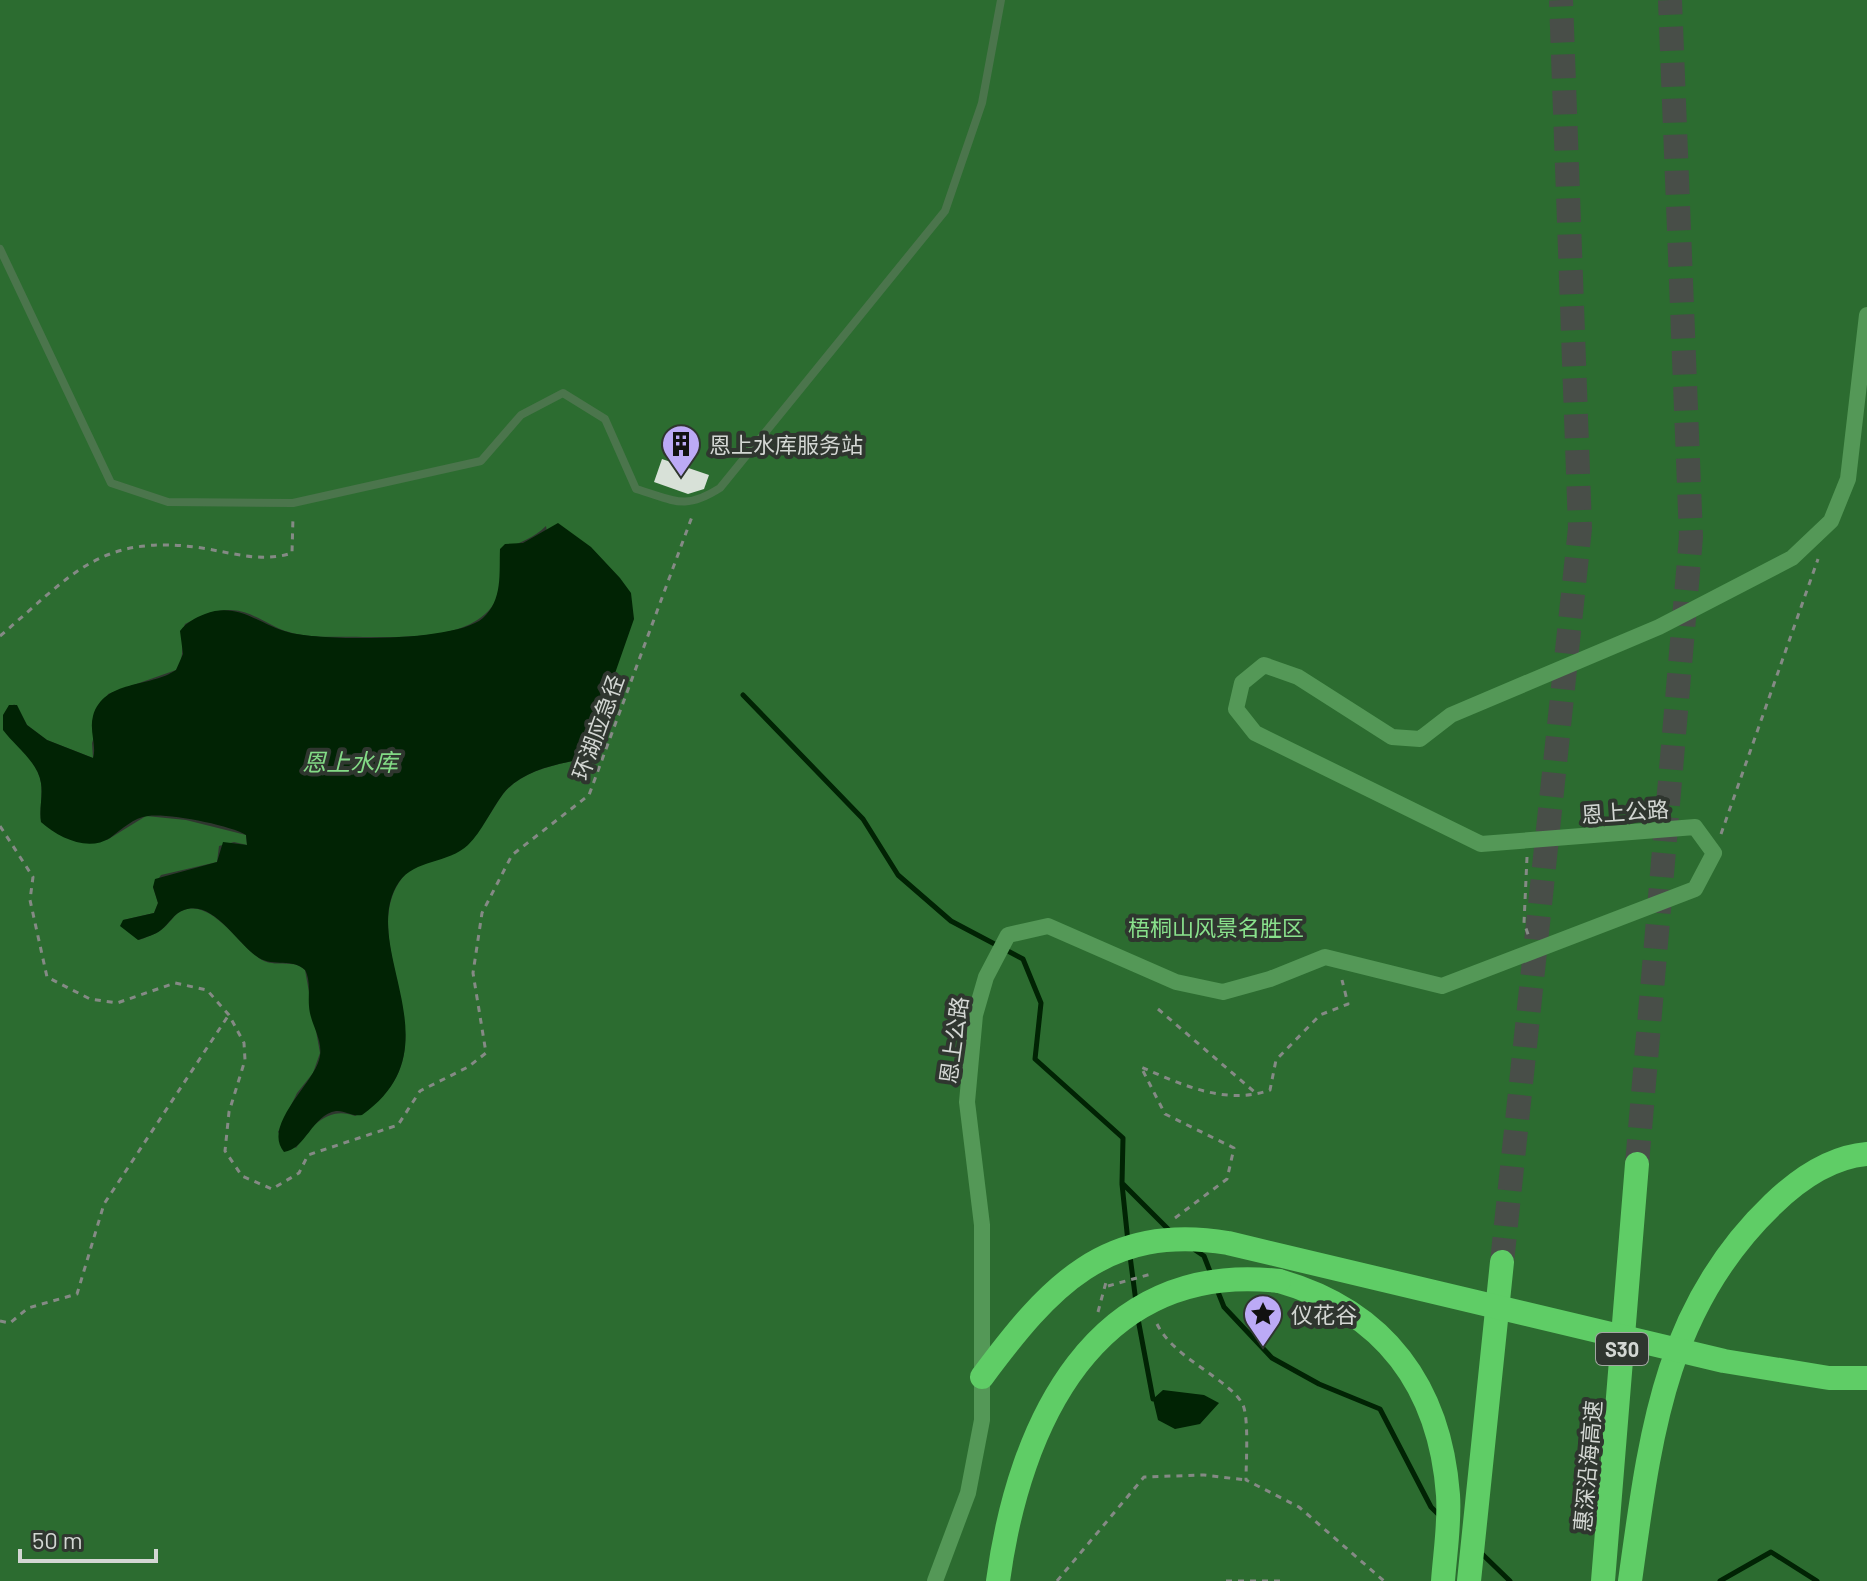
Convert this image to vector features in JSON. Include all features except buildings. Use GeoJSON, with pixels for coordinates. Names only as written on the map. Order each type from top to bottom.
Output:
{"type":"FeatureCollection","features":[{"type":"Feature","properties":{"kind":"highway"},"geometry":{"type":"LineString","coordinates":[[1630,1581],[1651,1438],[1669,1372],[1690,1314],[1728,1254],[1767,1209],[1820,1167],[1862,1154]]}},
{"type":"Feature","properties":{"kind":"highway","name":"惠深沿海高速"},"geometry":{"type":"LineString","coordinates":[[1603,1581],[1637,1164]]}},
{"type":"Feature","properties":{"kind":"highway"},"geometry":{"type":"LineString","coordinates":[[982,1377],[1042,1301],[1064,1281],[1114,1250],[1172,1238],[1228,1243],[1724,1361],[1829,1378],[1867,1378]]}},
{"type":"Feature","properties":{"kind":"highway"},"geometry":{"type":"LineString","coordinates":[[1469,1581],[1502,1262]]}},
{"type":"Feature","properties":{"kind":"highway"},"geometry":{"type":"LineString","coordinates":[[998,1581],[1008,1522],[1029,1454],[1055,1394],[1076,1360],[1123,1319],[1183,1286],[1246,1277],[1308,1289],[1377,1332],[1410,1368],[1432,1413],[1442,1446],[1449,1498],[1443,1581]]}},
{"type":"Feature","properties":{"kind":"street","name":"恩上公路"},"geometry":{"type":"LineString","coordinates":[[935,1581],[968,1493],[977,1455],[982,1377],[982,1225],[967,1102],[975,1015],[986,977],[1008,935],[1048,926],[1176,982],[1223,992],[1270,979],[1325,957],[1442,986],[1695,889],[1714,853],[1695,827],[1481,844],[1255,733],[1236,709],[1242,683],[1264,665],[1298,677],[1392,737],[1420,739],[1451,715],[1659,627],[1792,558],[1831,521],[1848,479],[1867,315]]}},
{"type":"Feature","properties":{"kind":"lane"},"geometry":{"type":"LineString","coordinates":[[0,249],[111,483],[168,502],[293,503],[481,461],[521,415],[563,393],[605,419],[636,489],[683,503],[697,503],[720,488],[945,211],[982,103],[1001,0]]}},
{"type":"Feature","properties":{"kind":"path"},"geometry":{"type":"LineString","coordinates":[[0,636],[88,562],[136,545],[180,545],[270,560],[292,553],[293,503]]}},
{"type":"Feature","properties":{"kind":"path","name":"环湖应急径"},"geometry":{"type":"LineString","coordinates":[[0,826],[33,877],[30,900],[47,977],[90,999],[117,1003],[175,983],[207,990],[229,1015],[244,1043],[245,1060],[229,1112],[225,1151],[242,1176],[272,1189],[299,1173],[308,1155],[398,1125],[420,1091],[468,1067],[486,1053],[473,973],[482,913],[512,855],[589,795],[697,503]]}},
{"type":"Feature","properties":{"kind":"path"},"geometry":{"type":"LineString","coordinates":[[1714,853],[1818,559]]}},
{"type":"Feature","properties":{"kind":"path"},"geometry":{"type":"LineString","coordinates":[[1533,951],[1524,923],[1524,880],[1526,859],[1535,840]]}},
{"type":"Feature","properties":{"kind":"path"},"geometry":{"type":"LineString","coordinates":[[1173,1220],[1227,1179],[1234,1148],[1165,1114],[1141,1067],[1200,1092],[1258,1095],[1270,1090],[1276,1060],[1320,1015],[1348,1004],[1342,980]]}},
{"type":"Feature","properties":{"kind":"path"},"geometry":{"type":"LineString","coordinates":[[1158,1009],[1258,1095]]}},
{"type":"Feature","properties":{"kind":"path"},"geometry":{"type":"LineString","coordinates":[[0,1321],[10,1323],[28,1308],[77,1294],[104,1204],[229,1015]]}},
{"type":"Feature","properties":{"kind":"path"},"geometry":{"type":"LineString","coordinates":[[1108,1286],[1151,1274],[1153,1287]]}},
{"type":"Feature","properties":{"kind":"path"},"geometry":{"type":"LineString","coordinates":[[1156,1314],[1158,1327],[1194,1366],[1226,1386],[1243,1406],[1246,1480]]}},
{"type":"Feature","properties":{"kind":"path"},"geometry":{"type":"LineString","coordinates":[[1057,1581],[1144,1477],[1204,1475],[1246,1480],[1299,1507],[1384,1581]]}},
{"type":"Feature","properties":{"kind":"path"},"geometry":{"type":"LineString","coordinates":[[1226,1581],[1280,1581]]}},
{"type":"Feature","properties":{"kind":"green space","name":"梧桐山风景名胜区"},"geometry":{"type":"Polygon","coordinates":[[[0,0],[1867,0],[1867,1581],[0,1581],[0,0]],[[546,526],[500,554],[501,583],[494,604],[479,619],[459,628],[411,636],[316,636],[289,632],[240,611],[213,612],[185,624],[181,659],[176,670],[108,694],[92,743],[93,758],[47,740],[27,725],[14,704],[3,729],[39,775],[41,822],[66,838],[107,840],[146,816],[186,820],[246,835],[247,845],[234,842],[219,846],[217,862],[161,875],[153,887],[158,903],[154,913],[123,920],[139,940],[159,932],[181,911],[195,909],[206,912],[264,961],[296,965],[305,970],[320,1053],[313,1073],[297,1093],[278,1132],[296,1148],[321,1120],[336,1114],[355,1116],[386,1092],[402,1064],[405,1035],[402,1003],[389,941],[389,911],[398,884],[424,859],[478,828],[503,794],[520,779],[552,766],[586,759],[546,526]]]}},
{"type":"Feature","properties":{"kind":"water","name":"恩上水库"},"geometry":{"type":"Polygon","coordinates":[[[558,523],[591,547],[620,578],[631,593],[634,619],[585,759],[552,766],[519,779],[503,794],[468,845],[451,856],[414,869],[399,882],[389,908],[389,936],[405,1028],[403,1058],[390,1088],[362,1115],[339,1111],[328,1114],[298,1145],[284,1152],[279,1142],[279,1130],[315,1070],[320,1053],[310,1013],[309,983],[305,970],[295,964],[259,958],[215,917],[195,908],[180,911],[159,932],[138,940],[120,926],[123,920],[154,913],[158,903],[153,887],[155,879],[217,862],[223,842],[247,845],[246,835],[184,818],[148,816],[128,824],[101,842],[83,843],[65,838],[41,822],[39,775],[31,761],[3,730],[3,715],[9,705],[17,705],[27,725],[47,740],[93,758],[92,722],[99,704],[117,690],[176,670],[183,654],[180,631],[198,617],[228,610],[280,630],[308,636],[390,638],[447,632],[468,626],[489,611],[497,595],[500,549],[505,544],[523,543],[558,523]]]}},
{"type":"Feature","properties":{"kind":"water"},"geometry":{"type":"Polygon","coordinates":[[[1163,1390],[1204,1395],[1219,1403],[1200,1424],[1175,1429],[1158,1420],[1153,1399],[1163,1390]]]}},
{"type":"Feature","properties":{"kind":"waterway"},"geometry":{"type":"LineString","coordinates":[[743,695],[863,819],[898,875],[951,921],[1023,959],[1041,1003],[1035,1059],[1123,1138],[1122,1183],[1171,1232]]}},
{"type":"Feature","properties":{"kind":"waterway"},"geometry":{"type":"LineString","coordinates":[[1122,1184],[1128,1242]]}},
{"type":"Feature","properties":{"kind":"waterway"},"geometry":{"type":"LineString","coordinates":[[1195,1250],[1204,1256],[1211,1274]]}},
{"type":"Feature","properties":{"kind":"waterway"},"geometry":{"type":"LineString","coordinates":[[1130,1256],[1136,1302]]}},
{"type":"Feature","properties":{"kind":"waterway"},"geometry":{"type":"LineString","coordinates":[[1216,1287],[1224,1307],[1272,1358],[1319,1384],[1380,1409],[1431,1507],[1440,1516]]}},
{"type":"Feature","properties":{"kind":"waterway"},"geometry":{"type":"LineString","coordinates":[[1138,1319],[1153,1399]]}},
{"type":"Feature","properties":{"kind":"waterway"},"geometry":{"type":"LineString","coordinates":[[1480,1552],[1510,1581]]}},
{"type":"Feature","properties":{"kind":"waterway"},"geometry":{"type":"LineString","coordinates":[[1720,1581],[1771,1552],[1817,1581]]}},
{"type":"Feature","properties":{"kind":"tunnel"},"geometry":{"type":"LineString","coordinates":[[1502,1262],[1580,528],[1561,0]]}},
{"type":"Feature","properties":{"kind":"tunnel"},"geometry":{"type":"LineString","coordinates":[[1637,1164],[1691,537],[1670,0]]}},
{"type":"Feature","properties":{"kind":"place","name":"恩上水库服务站"},"geometry":{"type":"Point","coordinates":[681,478]}},
{"type":"Feature","properties":{"kind":"place","name":"仪花谷"},"geometry":{"type":"Point","coordinates":[1263,1348]}}]}
